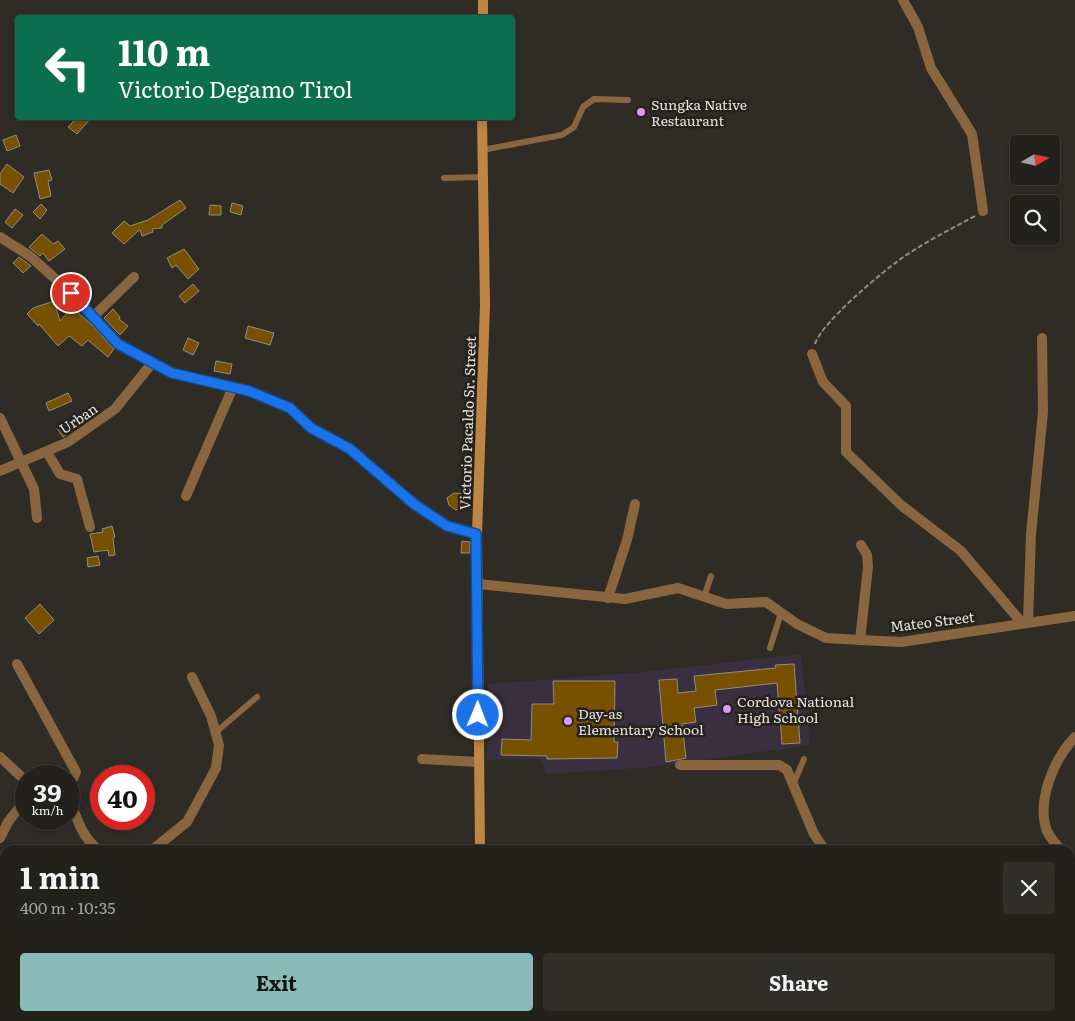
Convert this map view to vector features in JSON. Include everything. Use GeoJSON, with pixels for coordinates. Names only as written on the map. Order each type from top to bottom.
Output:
{"type":"FeatureCollection","features":[{"type":"Feature","properties":{"kind":"street"},"geometry":{"type":"LineString","coordinates":[[483,0],[483,15]]}},
{"type":"Feature","properties":{"kind":"street"},"geometry":{"type":"LineString","coordinates":[[903,0],[918,27],[931,68],[972,134],[983,211]]}},
{"type":"Feature","properties":{"kind":"street","name":"Victorio Pacaldo Sr. Street"},"geometry":{"type":"LineString","coordinates":[[480,845],[476,534],[485,323],[482,120]]}},
{"type":"Feature","properties":{"kind":"street"},"geometry":{"type":"LineString","coordinates":[[0,238],[30,256],[94,316],[118,344],[172,373],[249,391],[290,408],[311,428],[350,449],[414,504],[447,526],[476,534]]}},
{"type":"Feature","properties":{"kind":"street"},"geometry":{"type":"LineString","coordinates":[[94,316],[134,278]]}},
{"type":"Feature","properties":{"kind":"street"},"geometry":{"type":"LineString","coordinates":[[1025,622],[1031,534],[1043,412],[1042,338]]}},
{"type":"Feature","properties":{"kind":"street"},"geometry":{"type":"LineString","coordinates":[[812,354],[823,382],[846,406],[846,452],[901,505],[961,551],[1025,622]]}},
{"type":"Feature","properties":{"kind":"street","name":"Urban"},"geometry":{"type":"LineString","coordinates":[[0,471],[68,442],[115,410],[153,362]]}},
{"type":"Feature","properties":{"kind":"street"},"geometry":{"type":"LineString","coordinates":[[186,496],[233,387]]}},
{"type":"Feature","properties":{"kind":"street"},"geometry":{"type":"LineString","coordinates":[[0,418],[34,489],[37,518]]}},
{"type":"Feature","properties":{"kind":"street"},"geometry":{"type":"LineString","coordinates":[[46,452],[60,474],[77,479],[90,527]]}},
{"type":"Feature","properties":{"kind":"street"},"geometry":{"type":"LineString","coordinates":[[608,598],[627,540],[635,504]]}},
{"type":"Feature","properties":{"kind":"street"},"geometry":{"type":"LineString","coordinates":[[860,640],[868,567],[867,555],[862,544]]}},
{"type":"Feature","properties":{"kind":"street","name":"Mateo Street"},"geometry":{"type":"LineString","coordinates":[[478,584],[625,599],[678,588],[726,604],[766,602],[797,624],[826,638],[860,640],[901,642],[1075,616]]}},
{"type":"Feature","properties":{"kind":"street"},"geometry":{"type":"LineString","coordinates":[[17,664],[72,765]]}},
{"type":"Feature","properties":{"kind":"street"},"geometry":{"type":"LineString","coordinates":[[158,845],[187,822],[216,768],[219,745],[216,732],[211,716],[192,677]]}},
{"type":"Feature","properties":{"kind":"street"},"geometry":{"type":"LineString","coordinates":[[1057,845],[1048,832],[1044,818],[1045,799],[1056,762],[1075,737]]}},
{"type":"Feature","properties":{"kind":"street"},"geometry":{"type":"LineString","coordinates":[[0,757],[15,771]]}},
{"type":"Feature","properties":{"kind":"street"},"geometry":{"type":"LineString","coordinates":[[422,759],[479,762]]}},
{"type":"Feature","properties":{"kind":"street"},"geometry":{"type":"LineString","coordinates":[[680,765],[779,765],[787,770],[814,834],[822,845]]}},
{"type":"Feature","properties":{"kind":"street"},"geometry":{"type":"LineString","coordinates":[[0,838],[15,813]]}},
{"type":"Feature","properties":{"kind":"street"},"geometry":{"type":"LineString","coordinates":[[80,827],[87,839],[94,845]]}},
{"type":"Feature","properties":{"kind":"lane"},"geometry":{"type":"LineString","coordinates":[[482,150],[562,135],[574,127],[584,108],[594,100],[628,100]]}},
{"type":"Feature","properties":{"kind":"lane"},"geometry":{"type":"LineString","coordinates":[[444,178],[483,177]]}},
{"type":"Feature","properties":{"kind":"lane"},"geometry":{"type":"LineString","coordinates":[[704,597],[710,576]]}},
{"type":"Feature","properties":{"kind":"lane"},"geometry":{"type":"LineString","coordinates":[[770,648],[781,613]]}},
{"type":"Feature","properties":{"kind":"lane"},"geometry":{"type":"LineString","coordinates":[[216,732],[257,697]]}},
{"type":"Feature","properties":{"kind":"lane"},"geometry":{"type":"LineString","coordinates":[[793,785],[804,759]]}},
{"type":"Feature","properties":{"kind":"path"},"geometry":{"type":"LineString","coordinates":[[812,354],[817,336],[846,305],[904,257],[983,211]]}},
{"type":"Feature","properties":{"kind":"shaded area"},"geometry":{"type":"Polygon","coordinates":[[[801,654],[810,745],[654,767],[546,774],[541,759],[487,760],[488,684],[644,672],[801,654]]]}},
{"type":"Feature","properties":{"kind":"building"},"geometry":{"type":"Polygon","coordinates":[[[75,120],[89,120],[77,134],[68,127],[75,120]]]}},
{"type":"Feature","properties":{"kind":"building"},"geometry":{"type":"Polygon","coordinates":[[[16,135],[20,146],[7,151],[3,140],[16,135]]]}},
{"type":"Feature","properties":{"kind":"building"},"geometry":{"type":"Polygon","coordinates":[[[7,164],[24,177],[13,193],[0,184],[0,174],[7,164]]]}},
{"type":"Feature","properties":{"kind":"building"},"geometry":{"type":"Polygon","coordinates":[[[49,170],[52,180],[48,181],[51,196],[40,199],[34,173],[49,170]]]}},
{"type":"Feature","properties":{"kind":"building"},"geometry":{"type":"Polygon","coordinates":[[[180,200],[186,208],[162,225],[162,228],[152,229],[153,232],[142,236],[140,230],[124,244],[112,233],[124,221],[130,226],[148,220],[180,200]]]}},
{"type":"Feature","properties":{"kind":"building"},"geometry":{"type":"Polygon","coordinates":[[[232,203],[243,206],[241,215],[230,212],[232,203]]]}},
{"type":"Feature","properties":{"kind":"building"},"geometry":{"type":"Polygon","coordinates":[[[41,204],[47,210],[40,219],[33,212],[41,204]]]}},
{"type":"Feature","properties":{"kind":"building"},"geometry":{"type":"Polygon","coordinates":[[[210,205],[221,206],[221,215],[209,215],[210,205]]]}},
{"type":"Feature","properties":{"kind":"building"},"geometry":{"type":"Polygon","coordinates":[[[15,209],[23,215],[12,228],[5,222],[15,209]]]}},
{"type":"Feature","properties":{"kind":"building"},"geometry":{"type":"Polygon","coordinates":[[[42,234],[53,244],[58,241],[65,249],[49,261],[43,253],[40,256],[29,247],[42,234]]]}},
{"type":"Feature","properties":{"kind":"building"},"geometry":{"type":"Polygon","coordinates":[[[184,249],[199,269],[188,279],[176,265],[172,268],[167,258],[184,249]]]}},
{"type":"Feature","properties":{"kind":"building"},"geometry":{"type":"Polygon","coordinates":[[[19,257],[31,266],[23,273],[13,263],[19,257]]]}},
{"type":"Feature","properties":{"kind":"building"},"geometry":{"type":"Polygon","coordinates":[[[193,284],[199,291],[185,303],[179,296],[193,284]]]}},
{"type":"Feature","properties":{"kind":"building"},"geometry":{"type":"Polygon","coordinates":[[[54,301],[60,321],[72,307],[93,326],[114,349],[108,357],[88,340],[82,346],[69,336],[58,346],[39,324],[38,326],[27,314],[33,308],[54,301]]]}},
{"type":"Feature","properties":{"kind":"building"},"geometry":{"type":"Polygon","coordinates":[[[113,309],[120,317],[119,319],[128,326],[120,335],[104,318],[113,309]]]}},
{"type":"Feature","properties":{"kind":"building"},"geometry":{"type":"Polygon","coordinates":[[[248,326],[274,333],[270,345],[245,338],[248,326]]]}},
{"type":"Feature","properties":{"kind":"building"},"geometry":{"type":"Polygon","coordinates":[[[188,338],[199,343],[193,355],[183,350],[188,338]]]}},
{"type":"Feature","properties":{"kind":"building"},"geometry":{"type":"Polygon","coordinates":[[[216,361],[232,364],[230,374],[214,371],[216,361]]]}},
{"type":"Feature","properties":{"kind":"building"},"geometry":{"type":"Polygon","coordinates":[[[68,393],[72,401],[49,411],[46,403],[68,393]]]}},
{"type":"Feature","properties":{"kind":"building"},"geometry":{"type":"Polygon","coordinates":[[[77,416],[82,424],[63,437],[57,428],[77,416]]]}},
{"type":"Feature","properties":{"kind":"building"},"geometry":{"type":"Polygon","coordinates":[[[454,493],[468,494],[468,506],[456,510],[449,505],[447,498],[454,493]]]}},
{"type":"Feature","properties":{"kind":"building"},"geometry":{"type":"Polygon","coordinates":[[[112,526],[115,537],[113,538],[115,555],[109,556],[108,550],[94,552],[90,534],[103,532],[102,529],[112,526]]]}},
{"type":"Feature","properties":{"kind":"building"},"geometry":{"type":"Polygon","coordinates":[[[462,541],[470,542],[470,553],[461,553],[462,541]]]}},
{"type":"Feature","properties":{"kind":"building"},"geometry":{"type":"Polygon","coordinates":[[[98,556],[100,565],[88,567],[87,558],[98,556]]]}},
{"type":"Feature","properties":{"kind":"building"},"geometry":{"type":"Polygon","coordinates":[[[40,604],[54,620],[39,634],[25,618],[40,604]]]}},
{"type":"Feature","properties":{"kind":"building"},"geometry":{"type":"Polygon","coordinates":[[[794,664],[800,743],[782,744],[777,683],[715,690],[717,705],[694,708],[696,722],[682,724],[686,758],[666,762],[659,680],[677,679],[678,693],[696,691],[694,676],[776,668],[775,665],[794,664]]]}},
{"type":"Feature","properties":{"kind":"building"},"geometry":{"type":"Polygon","coordinates":[[[553,681],[615,681],[614,742],[618,742],[617,758],[547,759],[547,756],[501,755],[502,739],[531,740],[532,704],[554,704],[553,681]]]}},
{"type":"Feature","properties":{"kind":"place","name":"Sungka Native Restaurant"},"geometry":{"type":"Point","coordinates":[641,112]}},
{"type":"Feature","properties":{"kind":"place","name":"Cordova National High School"},"geometry":{"type":"Point","coordinates":[727,709]}},
{"type":"Feature","properties":{"kind":"place","name":"Day-as Elementary School"},"geometry":{"type":"Point","coordinates":[568,721]}},
{"type":"Feature","properties":{"kind":"route"},"geometry":{"type":"LineString","coordinates":[[71,293],[118,344],[172,373],[249,391],[290,408],[311,428],[350,449],[414,504],[447,526],[476,534],[479,644],[478,715]]}}]}
